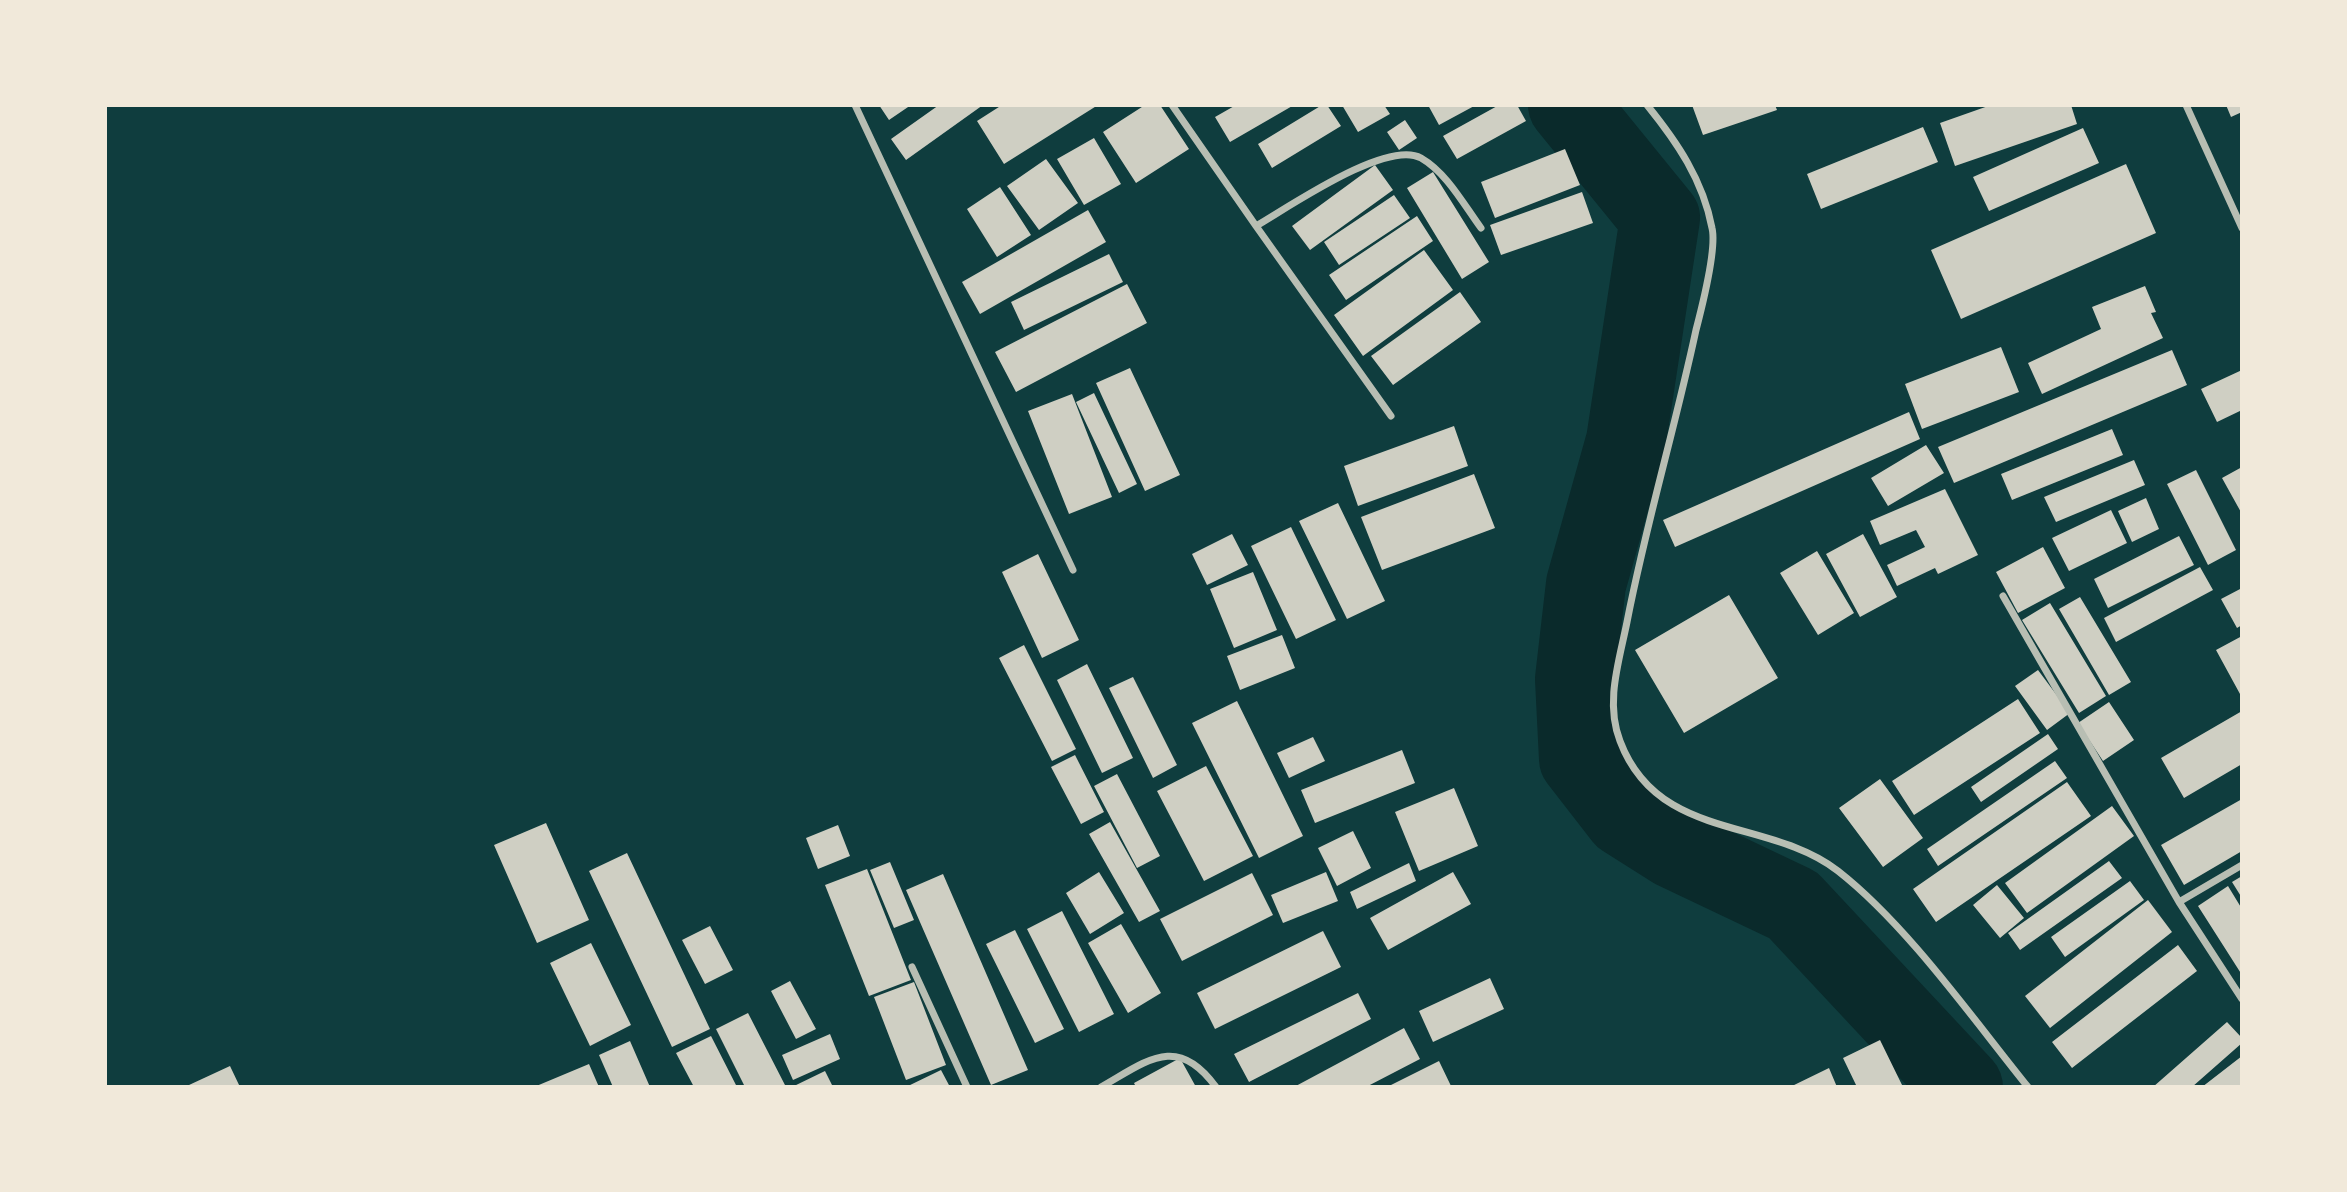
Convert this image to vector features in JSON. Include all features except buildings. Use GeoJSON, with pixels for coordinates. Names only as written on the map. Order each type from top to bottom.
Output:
{"type":"FeatureCollection","features":[{"type":"Feature","properties":{"kind":"street"},"geometry":{"type":"LineString","coordinates":[[855,105],[1073,570]]}},
{"type":"Feature","properties":{"kind":"street"},"geometry":{"type":"LineString","coordinates":[[1172,105],[1391,416]]}},
{"type":"Feature","properties":{"kind":"street"},"geometry":{"type":"LineString","coordinates":[[1647,105],[1678,143],[1702,191],[1713,232],[1703,299],[1675,428],[1635,578],[1611,703],[1620,742],[1638,774],[1658,794],[1690,815],[1791,847],[1837,870],[1890,921],[2028,1087]]}},
{"type":"Feature","properties":{"kind":"street"},"geometry":{"type":"LineString","coordinates":[[2186,105],[2242,228]]}},
{"type":"Feature","properties":{"kind":"street"},"geometry":{"type":"LineString","coordinates":[[1256,226],[1368,162],[1396,153],[1419,157],[1437,170],[1481,228]]}},
{"type":"Feature","properties":{"kind":"street"},"geometry":{"type":"LineString","coordinates":[[2003,596],[2179,902],[2242,999]]}},
{"type":"Feature","properties":{"kind":"street"},"geometry":{"type":"LineString","coordinates":[[2179,902],[2242,865]]}},
{"type":"Feature","properties":{"kind":"street"},"geometry":{"type":"LineString","coordinates":[[912,967],[967,1087]]}},
{"type":"Feature","properties":{"kind":"street"},"geometry":{"type":"LineString","coordinates":[[1101,1087],[1168,1054],[1188,1059],[1207,1074],[1216,1087]]}},
{"type":"Feature","properties":{"kind":"waterway"},"geometry":{"type":"LineString","coordinates":[[1568,105],[1660,218],[1626,441],[1586,584],[1575,679],[1579,759],[1624,817],[1673,848],[1793,905],[1963,1087]]}}]}
